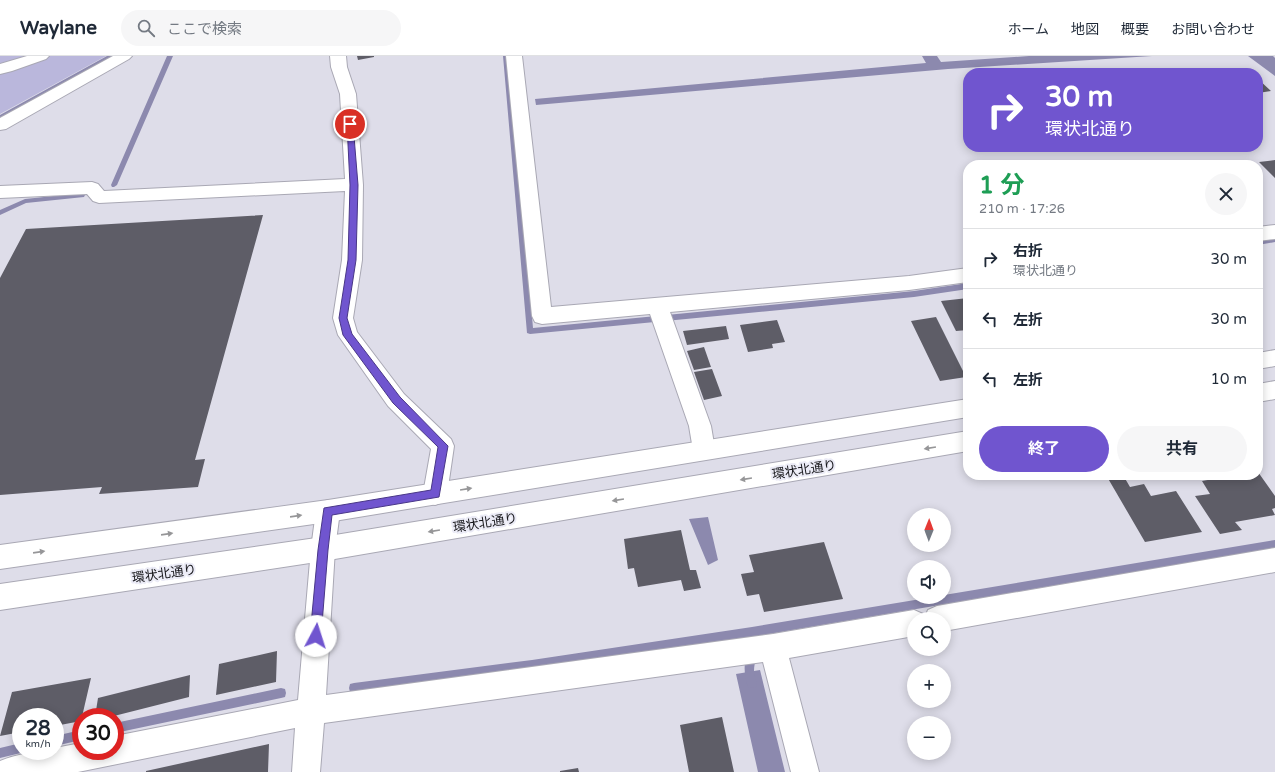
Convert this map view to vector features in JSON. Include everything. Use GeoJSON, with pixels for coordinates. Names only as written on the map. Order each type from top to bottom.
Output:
{"type":"FeatureCollection","features":[{"type":"Feature","properties":{"kind":"main road"},"geometry":{"type":"LineString","coordinates":[[0,68],[21,56]]}},
{"type":"Feature","properties":{"kind":"main road"},"geometry":{"type":"LineString","coordinates":[[0,68],[41,56]]}},
{"type":"Feature","properties":{"kind":"main road"},"geometry":{"type":"LineString","coordinates":[[0,125],[124,56]]}},
{"type":"Feature","properties":{"kind":"main road"},"geometry":{"type":"LineString","coordinates":[[338,56],[339,67],[348,94],[354,185],[352,260],[343,318],[348,335],[396,400],[443,446],[435,494]]}},
{"type":"Feature","properties":{"kind":"main road"},"geometry":{"type":"LineString","coordinates":[[514,56],[542,316],[661,316],[963,276]]}},
{"type":"Feature","properties":{"kind":"main road"},"geometry":{"type":"LineString","coordinates":[[0,192],[92,188],[99,197],[354,185]]}},
{"type":"Feature","properties":{"kind":"main road"},"geometry":{"type":"LineString","coordinates":[[1263,233],[1275,232]]}},
{"type":"Feature","properties":{"kind":"main road"},"geometry":{"type":"LineString","coordinates":[[661,316],[700,426],[704,450]]}},
{"type":"Feature","properties":{"kind":"main road"},"geometry":{"type":"LineString","coordinates":[[1263,360],[1275,358]]}},
{"type":"Feature","properties":{"kind":"main road"},"geometry":{"type":"LineString","coordinates":[[1263,392],[1275,390]]}},
{"type":"Feature","properties":{"kind":"main road"},"geometry":{"type":"LineString","coordinates":[[0,557],[328,511],[963,409]]}},
{"type":"Feature","properties":{"kind":"main road","name":"環状北通り"},"geometry":{"type":"LineString","coordinates":[[0,597],[323,550],[963,443]]}},
{"type":"Feature","properties":{"kind":"main road"},"geometry":{"type":"LineString","coordinates":[[306,772],[323,550],[328,511]]}},
{"type":"Feature","properties":{"kind":"main road"},"geometry":{"type":"LineString","coordinates":[[951,617],[1275,560]]}},
{"type":"Feature","properties":{"kind":"main road"},"geometry":{"type":"LineString","coordinates":[[124,748],[310,711],[759,650],[907,624]]}},
{"type":"Feature","properties":{"kind":"main road"},"geometry":{"type":"LineString","coordinates":[[759,650],[805,772]]}},
{"type":"Feature","properties":{"kind":"main road"},"geometry":{"type":"LineString","coordinates":[[8,772],[72,759]]}},
{"type":"Feature","properties":{"kind":"shaded area"},"geometry":{"type":"Polygon","coordinates":[[[0,56],[106,56],[0,114],[0,56]]]}},
{"type":"Feature","properties":{"kind":"shaded area"},"geometry":{"type":"Polygon","coordinates":[[[922,56],[937,56],[941,62],[1029,56],[1152,56],[948,69],[536,105],[535,99],[926,63],[922,56]]]}},
{"type":"Feature","properties":{"kind":"shaded area"},"geometry":{"type":"Polygon","coordinates":[[[1248,56],[1273,56],[1275,58],[1275,76],[1248,56]]]}},
{"type":"Feature","properties":{"kind":"shaded area"},"geometry":{"type":"Polygon","coordinates":[[[708,517],[718,560],[708,565],[689,519],[708,517]]]}},
{"type":"Feature","properties":{"kind":"shaded area"},"geometry":{"type":"Polygon","coordinates":[[[760,670],[785,772],[758,772],[736,674],[760,670]]]}},
{"type":"Feature","properties":{"kind":"building"},"geometry":{"type":"Polygon","coordinates":[[[357,56],[374,56],[374,57],[358,60],[357,56]]]}},
{"type":"Feature","properties":{"kind":"building"},"geometry":{"type":"Polygon","coordinates":[[[1263,84],[1271,91],[1263,92],[1263,84]]]}},
{"type":"Feature","properties":{"kind":"building"},"geometry":{"type":"Polygon","coordinates":[[[1275,160],[1275,178],[1263,166],[1263,162],[1275,160]]]}},
{"type":"Feature","properties":{"kind":"building"},"geometry":{"type":"Polygon","coordinates":[[[263,215],[195,460],[205,459],[198,487],[99,494],[102,487],[0,495],[0,278],[26,229],[263,215]]]}},
{"type":"Feature","properties":{"kind":"building"},"geometry":{"type":"Polygon","coordinates":[[[963,299],[963,330],[956,331],[941,301],[963,299]]]}},
{"type":"Feature","properties":{"kind":"building"},"geometry":{"type":"Polygon","coordinates":[[[936,317],[963,371],[963,377],[940,381],[911,321],[936,317]]]}},
{"type":"Feature","properties":{"kind":"building"},"geometry":{"type":"Polygon","coordinates":[[[777,320],[785,342],[772,344],[773,348],[748,352],[740,325],[777,320]]]}},
{"type":"Feature","properties":{"kind":"building"},"geometry":{"type":"Polygon","coordinates":[[[726,326],[729,339],[687,345],[683,331],[726,326]]]}},
{"type":"Feature","properties":{"kind":"building"},"geometry":{"type":"Polygon","coordinates":[[[704,347],[711,367],[694,370],[687,351],[704,347]]]}},
{"type":"Feature","properties":{"kind":"building"},"geometry":{"type":"Polygon","coordinates":[[[712,369],[722,396],[704,400],[694,372],[712,369]]]}},
{"type":"Feature","properties":{"kind":"building"},"geometry":{"type":"Polygon","coordinates":[[[1263,479],[1275,496],[1275,508],[1272,509],[1275,515],[1235,522],[1242,530],[1220,534],[1195,496],[1210,494],[1202,481],[1263,479]]]}},
{"type":"Feature","properties":{"kind":"building"},"geometry":{"type":"Polygon","coordinates":[[[1109,480],[1126,480],[1130,487],[1144,484],[1151,496],[1176,491],[1202,532],[1145,542],[1109,480]]]}},
{"type":"Feature","properties":{"kind":"building"},"geometry":{"type":"Polygon","coordinates":[[[681,530],[690,570],[696,570],[701,588],[684,591],[681,580],[638,587],[634,568],[628,569],[624,539],[681,530]]]}},
{"type":"Feature","properties":{"kind":"building"},"geometry":{"type":"Polygon","coordinates":[[[824,542],[843,599],[764,612],[759,594],[747,596],[741,574],[754,572],[749,555],[824,542]]]}},
{"type":"Feature","properties":{"kind":"building"},"geometry":{"type":"Polygon","coordinates":[[[277,651],[276,682],[216,695],[219,664],[277,651]]]}},
{"type":"Feature","properties":{"kind":"building"},"geometry":{"type":"Polygon","coordinates":[[[190,675],[189,697],[124,713],[124,708],[96,708],[98,698],[190,675]]]}},
{"type":"Feature","properties":{"kind":"building"},"geometry":{"type":"Polygon","coordinates":[[[91,678],[84,708],[72,708],[72,723],[64,724],[64,708],[12,708],[12,734],[0,736],[12,692],[91,678]]]}},
{"type":"Feature","properties":{"kind":"building"},"geometry":{"type":"Polygon","coordinates":[[[722,717],[734,772],[689,772],[680,725],[722,717]]]}},
{"type":"Feature","properties":{"kind":"building"},"geometry":{"type":"Polygon","coordinates":[[[269,744],[268,772],[146,772],[146,771],[269,744]]]}},
{"type":"Feature","properties":{"kind":"building"},"geometry":{"type":"Polygon","coordinates":[[[578,768],[579,772],[560,772],[560,771],[578,768]]]}},
{"type":"Feature","properties":{"kind":"waterway"},"geometry":{"type":"LineString","coordinates":[[0,117],[111,56]]}},
{"type":"Feature","properties":{"kind":"waterway"},"geometry":{"type":"LineString","coordinates":[[114,185],[170,56]]}},
{"type":"Feature","properties":{"kind":"waterway"},"geometry":{"type":"LineString","coordinates":[[506,56],[530,331],[914,294],[963,287]]}},
{"type":"Feature","properties":{"kind":"waterway"},"geometry":{"type":"LineString","coordinates":[[0,213],[25,201],[82,195]]}},
{"type":"Feature","properties":{"kind":"waterway"},"geometry":{"type":"LineString","coordinates":[[1263,242],[1275,240]]}},
{"type":"Feature","properties":{"kind":"waterway"},"geometry":{"type":"LineString","coordinates":[[354,688],[532,665],[752,632],[1275,544]]}},
{"type":"Feature","properties":{"kind":"waterway"},"geometry":{"type":"LineString","coordinates":[[751,655],[749,672],[752,683]]}},
{"type":"Feature","properties":{"kind":"waterway"},"geometry":{"type":"LineString","coordinates":[[124,726],[281,693]]}},
{"type":"Feature","properties":{"kind":"waterway"},"geometry":{"type":"LineString","coordinates":[[64,739],[72,737]]}},
{"type":"Feature","properties":{"kind":"waterway"},"geometry":{"type":"LineString","coordinates":[[0,753],[12,750]]}},
{"type":"Feature","properties":{"kind":"route"},"geometry":{"type":"LineString","coordinates":[[316,636],[323,550],[328,511],[435,494],[443,446],[396,400],[348,335],[343,318],[352,260],[354,185],[350,124]]}}]}
